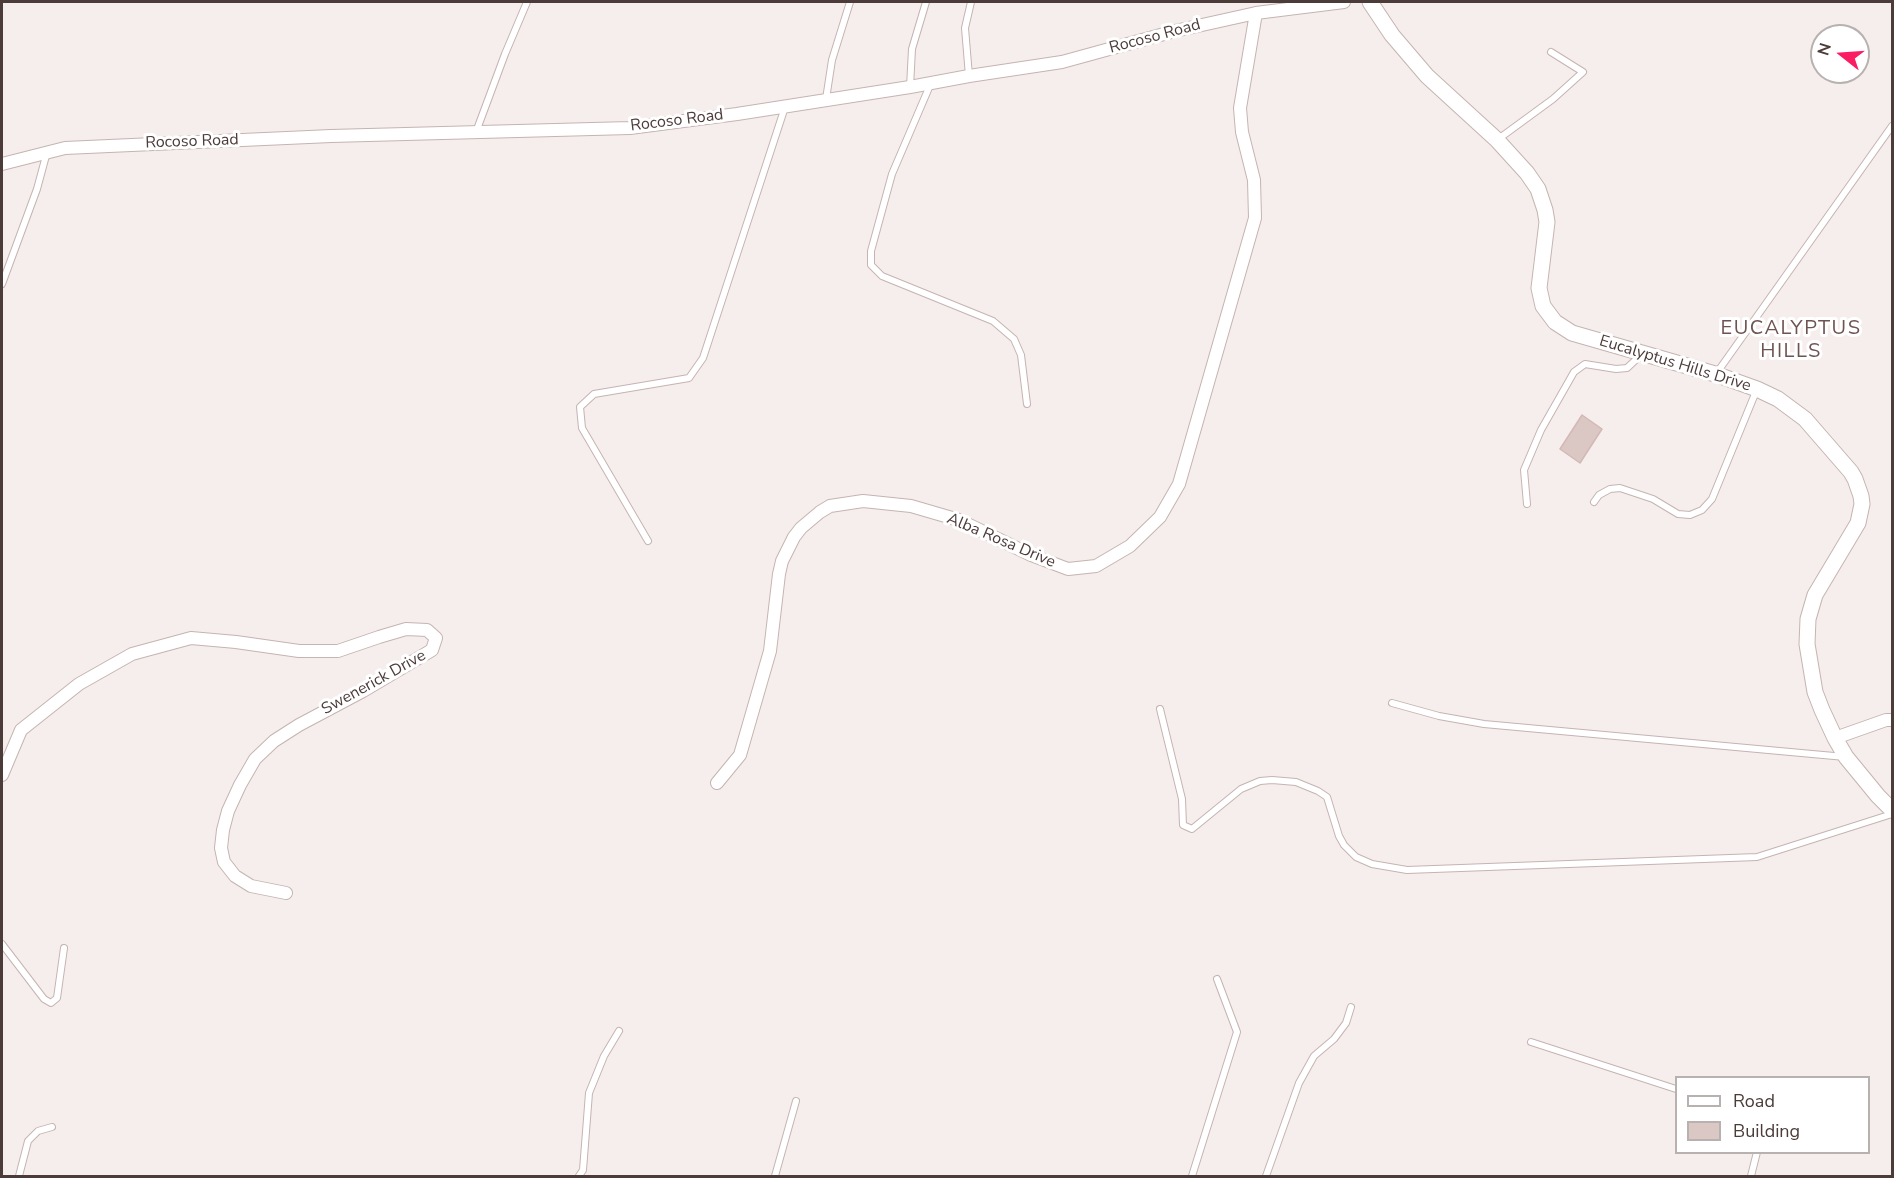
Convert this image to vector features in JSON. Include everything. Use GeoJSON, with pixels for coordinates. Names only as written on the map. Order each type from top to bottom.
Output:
{"type":"FeatureCollection","features":[{"type":"Feature","properties":{"kind":"street","name":"Rocoso Road"},"geometry":{"type":"LineString","coordinates":[[2,164],[65,148],[331,136],[630,128],[826,100],[1062,62],[1175,31],[1256,13],[1344,2]]}},
{"type":"Feature","properties":{"kind":"street","name":"Eucalyptus Hills Drive"},"geometry":{"type":"LineString","coordinates":[[1370,2],[1392,35],[1427,76],[1497,140],[1533,181],[1542,198],[1547,222],[1539,288],[1540,297],[1548,315],[1563,329],[1572,333],[1715,374],[1778,399],[1805,419],[1851,472],[1861,496],[1862,504],[1858,523],[1815,595],[1806,644],[1815,692],[1835,738],[1846,757],[1893,812]]}},
{"type":"Feature","properties":{"kind":"street","name":"Alba Rosa Drive"},"geometry":{"type":"LineString","coordinates":[[717,783],[740,755],[770,651],[782,561],[801,528],[820,512],[830,506],[863,501],[911,506],[959,520],[1031,555],[1068,569],[1096,566],[1130,546],[1160,517],[1179,484],[1256,219],[1254,180],[1242,132],[1240,108],[1256,13]]}},
{"type":"Feature","properties":{"kind":"street","name":"Swenerick Drive"},"geometry":{"type":"LineString","coordinates":[[2,775],[21,730],[79,684],[132,654],[191,638],[299,651],[338,651],[406,629],[427,630],[436,638],[432,650],[274,741],[255,759],[240,785],[228,811],[223,830],[221,848],[224,862],[234,876],[251,886],[286,893]]}},
{"type":"Feature","properties":{"kind":"street"},"geometry":{"type":"LineString","coordinates":[[1835,738],[1886,720],[1893,720]]}},
{"type":"Feature","properties":{"kind":"lane"},"geometry":{"type":"LineString","coordinates":[[476,132],[527,2]]}},
{"type":"Feature","properties":{"kind":"lane"},"geometry":{"type":"LineString","coordinates":[[826,100],[832,60],[850,2]]}},
{"type":"Feature","properties":{"kind":"lane"},"geometry":{"type":"LineString","coordinates":[[910,87],[912,50],[926,2]]}},
{"type":"Feature","properties":{"kind":"lane"},"geometry":{"type":"LineString","coordinates":[[969,76],[965,28],[971,2]]}},
{"type":"Feature","properties":{"kind":"lane"},"geometry":{"type":"LineString","coordinates":[[1497,140],[1553,99],[1583,72],[1551,52]]}},
{"type":"Feature","properties":{"kind":"lane"},"geometry":{"type":"LineString","coordinates":[[931,82],[892,174],[871,251],[871,264],[882,276],[993,321],[1014,339],[1021,355],[1027,404]]}},
{"type":"Feature","properties":{"kind":"lane"},"geometry":{"type":"LineString","coordinates":[[648,540],[582,428],[580,407],[594,394],[689,378],[703,358],[785,106]]}},
{"type":"Feature","properties":{"kind":"lane"},"geometry":{"type":"LineString","coordinates":[[1715,374],[1893,126]]}},
{"type":"Feature","properties":{"kind":"lane"},"geometry":{"type":"LineString","coordinates":[[2,284],[37,189],[48,151]]}},
{"type":"Feature","properties":{"kind":"lane"},"geometry":{"type":"LineString","coordinates":[[1527,504],[1524,471],[1541,430],[1574,372],[1586,364],[1616,369],[1627,368],[1642,354]]}},
{"type":"Feature","properties":{"kind":"lane"},"geometry":{"type":"LineString","coordinates":[[1594,502],[1599,495],[1610,489],[1620,488],[1653,499],[1678,514],[1690,515],[1702,510],[1712,499],[1757,389]]}},
{"type":"Feature","properties":{"kind":"lane"},"geometry":{"type":"LineString","coordinates":[[1392,703],[1439,716],[1484,724],[1846,757]]}},
{"type":"Feature","properties":{"kind":"lane"},"geometry":{"type":"LineString","coordinates":[[1160,709],[1182,799],[1183,825],[1192,829],[1241,789],[1250,785],[1260,781],[1290,781],[1307,786],[1327,797],[1339,836],[1356,857],[1372,864],[1407,870],[1757,857],[1893,812]]}},
{"type":"Feature","properties":{"kind":"lane"},"geometry":{"type":"LineString","coordinates":[[2,944],[44,999],[51,1003],[57,998],[64,948]]}},
{"type":"Feature","properties":{"kind":"lane"},"geometry":{"type":"LineString","coordinates":[[1192,1176],[1237,1032],[1217,979]]}},
{"type":"Feature","properties":{"kind":"lane"},"geometry":{"type":"LineString","coordinates":[[1266,1176],[1299,1083],[1314,1056],[1334,1039],[1346,1023],[1351,1007]]}},
{"type":"Feature","properties":{"kind":"lane"},"geometry":{"type":"LineString","coordinates":[[579,1176],[583,1170],[590,1093],[604,1056],[620,1031]]}},
{"type":"Feature","properties":{"kind":"lane"},"geometry":{"type":"LineString","coordinates":[[1531,1042],[1675,1088]]}},
{"type":"Feature","properties":{"kind":"lane"},"geometry":{"type":"LineString","coordinates":[[776,1176],[796,1101]]}},
{"type":"Feature","properties":{"kind":"lane"},"geometry":{"type":"LineString","coordinates":[[19,1176],[28,1141],[38,1131],[52,1127]]}},
{"type":"Feature","properties":{"kind":"lane"},"geometry":{"type":"LineString","coordinates":[[1751,1176],[1756,1154]]}},
{"type":"Feature","properties":{"kind":"building"},"geometry":{"type":"Polygon","coordinates":[[[1582,415],[1602,429],[1580,463],[1560,449],[1582,415]]]}},
{"type":"Feature","properties":{"kind":"district","name":"EUCALYPTUS HILLS"},"geometry":{"type":"Point","coordinates":[1791,340]}}]}
